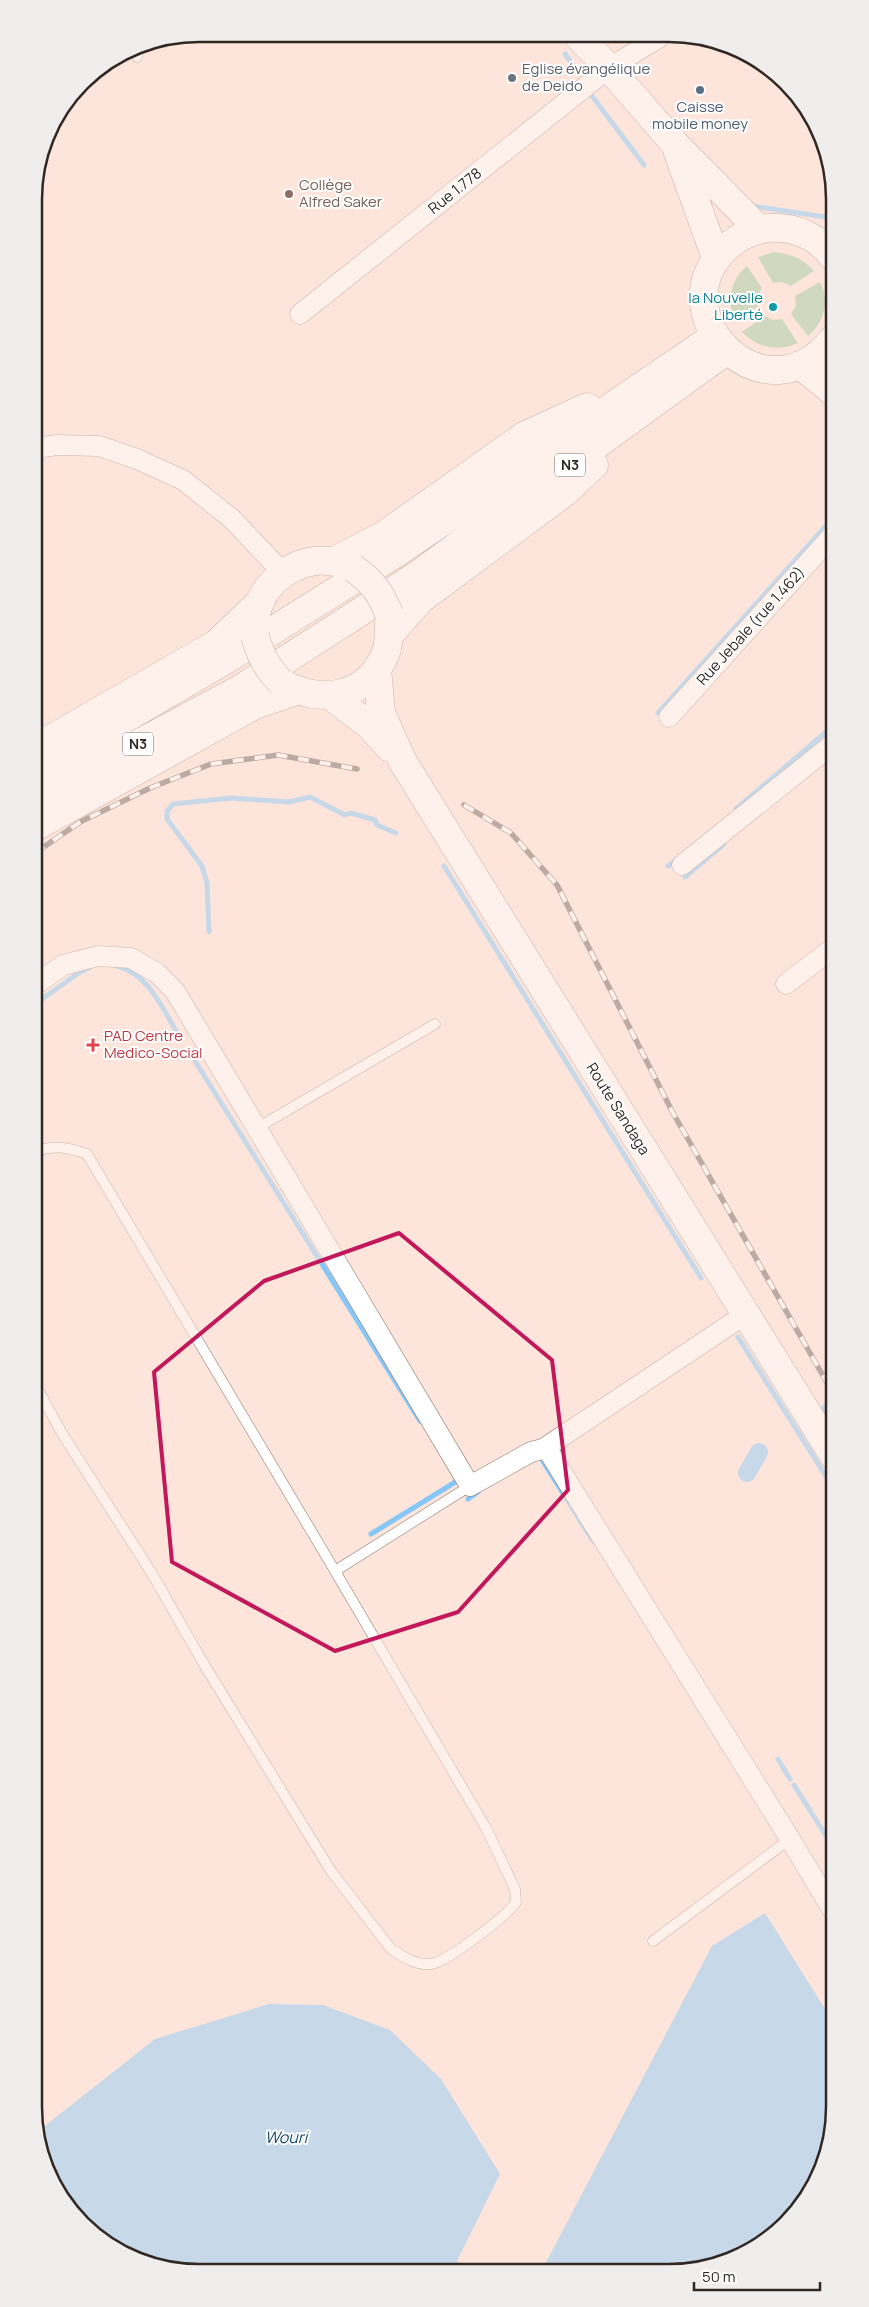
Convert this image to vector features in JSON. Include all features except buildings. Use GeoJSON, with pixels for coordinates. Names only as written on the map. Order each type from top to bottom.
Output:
{"type":"FeatureCollection","features":[{"type":"Feature","properties":{"kind":"main road"},"geometry":{"type":"LineString","coordinates":[[584,42],[675,144],[759,229]]}},
{"type":"Feature","properties":{"kind":"main road"},"geometry":{"type":"LineString","coordinates":[[675,144],[716,258]]}},
{"type":"Feature","properties":{"kind":"main road"},"geometry":{"type":"LineString","coordinates":[[826,246],[802,232],[781,227],[759,229],[742,235],[728,245],[716,258],[707,277],[704,297],[706,317],[720,343],[742,362],[761,369],[787,369],[813,358],[826,346]]}},
{"type":"Feature","properties":{"kind":"main road"},"geometry":{"type":"LineString","coordinates":[[43,767],[224,661],[663,385],[720,343]]}},
{"type":"Feature","properties":{"kind":"main road"},"geometry":{"type":"LineString","coordinates":[[800,365],[826,386]]}},
{"type":"Feature","properties":{"kind":"main road"},"geometry":{"type":"LineString","coordinates":[[344,564],[524,436],[663,385]]}},
{"type":"Feature","properties":{"kind":"main road"},"geometry":{"type":"LineString","coordinates":[[389,624],[564,493],[663,385]]}},
{"type":"Feature","properties":{"kind":"main road","name":"N3"},"geometry":{"type":"LineString","coordinates":[[43,795],[248,684],[413,578],[663,385]]}},
{"type":"Feature","properties":{"kind":"main road"},"geometry":{"type":"LineString","coordinates":[[316,561],[344,564],[369,579],[382,595],[389,624],[386,652],[377,668],[357,687],[331,696],[313,696],[288,686],[264,661],[255,636],[256,618],[261,601],[270,585],[283,573],[299,565],[316,561]]}},
{"type":"Feature","properties":{"kind":"main road"},"geometry":{"type":"LineString","coordinates":[[43,744],[216,644],[261,601]]}},
{"type":"Feature","properties":{"kind":"main road"},"geometry":{"type":"LineString","coordinates":[[377,668],[381,713],[403,762]]}},
{"type":"Feature","properties":{"kind":"main road"},"geometry":{"type":"LineString","coordinates":[[43,823],[288,686]]}},
{"type":"Feature","properties":{"kind":"main road"},"geometry":{"type":"LineString","coordinates":[[331,696],[369,725],[403,762]]}},
{"type":"Feature","properties":{"kind":"main road","name":"Route Sandaga"},"geometry":{"type":"LineString","coordinates":[[403,762],[826,1443]]}},
{"type":"Feature","properties":{"kind":"street","name":"Rue 1.778"},"geometry":{"type":"LineString","coordinates":[[300,314],[609,68],[652,42]]}},
{"type":"Feature","properties":{"kind":"street"},"geometry":{"type":"LineString","coordinates":[[43,447],[57,445],[99,446],[137,459],[182,480],[232,519],[283,573]]}},
{"type":"Feature","properties":{"kind":"street","name":"Rue Jebale (rue 1.462)"},"geometry":{"type":"LineString","coordinates":[[669,717],[826,542]]}},
{"type":"Feature","properties":{"kind":"street"},"geometry":{"type":"LineString","coordinates":[[682,866],[826,750]]}},
{"type":"Feature","properties":{"kind":"street"},"geometry":{"type":"LineString","coordinates":[[786,984],[826,953]]}},
{"type":"Feature","properties":{"kind":"street"},"geometry":{"type":"LineString","coordinates":[[43,980],[63,965],[98,956],[131,958],[157,973],[174,991],[470,1486],[530,1452],[543,1449],[746,1314]]}},
{"type":"Feature","properties":{"kind":"street"},"geometry":{"type":"LineString","coordinates":[[543,1449],[549,1452],[826,1899]]}},
{"type":"Feature","properties":{"kind":"lane"},"geometry":{"type":"LineString","coordinates":[[257,1128],[435,1024]]}},
{"type":"Feature","properties":{"kind":"lane"},"geometry":{"type":"LineString","coordinates":[[42,1398],[63,1435],[151,1572],[229,1707],[331,1872],[391,1949],[405,1958],[421,1964],[434,1963],[465,1944],[509,1912],[516,1902],[515,1889],[486,1828],[87,1154],[68,1148],[52,1146],[43,1148]]}},
{"type":"Feature","properties":{"kind":"lane"},"geometry":{"type":"LineString","coordinates":[[335,1571],[470,1486]]}},
{"type":"Feature","properties":{"kind":"lane"},"geometry":{"type":"LineString","coordinates":[[653,1940],[790,1839]]}},
{"type":"Feature","properties":{"kind":"highlighted area"},"geometry":{"type":"Polygon","coordinates":[[[399,1233],[552,1360],[568,1490],[458,1612],[335,1651],[172,1562],[154,1372],[264,1281],[399,1233]]]}},
{"type":"Feature","properties":{"kind":"green space"},"geometry":{"type":"Polygon","coordinates":[[[774,252],[796,257],[814,271],[791,286],[782,282],[773,283],[758,257],[774,252]]]}},
{"type":"Feature","properties":{"kind":"green space"},"geometry":{"type":"Polygon","coordinates":[[[747,266],[762,288],[757,297],[758,306],[736,322],[731,307],[731,292],[737,278],[747,266]]]}},
{"type":"Feature","properties":{"kind":"green space"},"geometry":{"type":"Polygon","coordinates":[[[820,282],[825,297],[824,311],[818,325],[808,336],[791,314],[796,306],[795,296],[820,282]]]}},
{"type":"Feature","properties":{"kind":"green space"},"geometry":{"type":"Polygon","coordinates":[[[765,316],[773,320],[782,319],[798,343],[783,347],[768,347],[754,342],[742,332],[765,316]]]}},
{"type":"Feature","properties":{"kind":"water"},"geometry":{"type":"Polygon","coordinates":[[[765,1913],[826,2011],[826,2118],[815,2168],[800,2195],[773,2226],[757,2238],[730,2253],[690,2263],[545,2264],[712,1946],[765,1913]]]}},
{"type":"Feature","properties":{"kind":"water","name":"Wouri"},"geometry":{"type":"Polygon","coordinates":[[[269,2004],[323,2005],[390,2030],[441,2079],[500,2174],[457,2261],[462,2264],[179,2263],[149,2256],[112,2238],[88,2219],[69,2195],[51,2158],[44,2126],[155,2039],[269,2004]]]}},
{"type":"Feature","properties":{"kind":"waterway"},"geometry":{"type":"LineString","coordinates":[[565,54],[577,71]]}},
{"type":"Feature","properties":{"kind":"waterway"},"geometry":{"type":"LineString","coordinates":[[592,96],[644,165]]}},
{"type":"Feature","properties":{"kind":"waterway"},"geometry":{"type":"LineString","coordinates":[[752,206],[826,217]]}},
{"type":"Feature","properties":{"kind":"waterway"},"geometry":{"type":"LineString","coordinates":[[658,713],[826,526]]}},
{"type":"Feature","properties":{"kind":"waterway"},"geometry":{"type":"LineString","coordinates":[[736,809],[826,732]]}},
{"type":"Feature","properties":{"kind":"waterway"},"geometry":{"type":"LineString","coordinates":[[209,932],[207,883],[202,866],[167,819],[167,811],[173,804],[231,798],[289,802],[310,797],[345,815],[351,813],[375,820],[377,825],[396,833]]}},
{"type":"Feature","properties":{"kind":"waterway"},"geometry":{"type":"LineString","coordinates":[[685,877],[724,844]]}},
{"type":"Feature","properties":{"kind":"waterway"},"geometry":{"type":"LineString","coordinates":[[668,866],[676,860]]}},
{"type":"Feature","properties":{"kind":"waterway"},"geometry":{"type":"LineString","coordinates":[[444,866],[701,1278]]}},
{"type":"Feature","properties":{"kind":"waterway"},"geometry":{"type":"LineString","coordinates":[[117,966],[138,976],[146,984],[154,993],[178,1034]]}},
{"type":"Feature","properties":{"kind":"waterway"},"geometry":{"type":"LineString","coordinates":[[43,999],[80,972],[89,968]]}},
{"type":"Feature","properties":{"kind":"waterway"},"geometry":{"type":"LineString","coordinates":[[195,1061],[420,1421]]}},
{"type":"Feature","properties":{"kind":"waterway"},"geometry":{"type":"LineString","coordinates":[[738,1337],[826,1476]]}},
{"type":"Feature","properties":{"kind":"waterway"},"geometry":{"type":"LineString","coordinates":[[747,1473],[759,1452]]}},
{"type":"Feature","properties":{"kind":"waterway"},"geometry":{"type":"LineString","coordinates":[[539,1455],[593,1541]]}},
{"type":"Feature","properties":{"kind":"waterway"},"geometry":{"type":"LineString","coordinates":[[371,1534],[457,1481],[455,1477]]}},
{"type":"Feature","properties":{"kind":"waterway"},"geometry":{"type":"LineString","coordinates":[[468,1499],[478,1492]]}},
{"type":"Feature","properties":{"kind":"waterway"},"geometry":{"type":"LineString","coordinates":[[778,1759],[790,1779]]}},
{"type":"Feature","properties":{"kind":"waterway"},"geometry":{"type":"LineString","coordinates":[[794,1785],[826,1836]]}},
{"type":"Feature","properties":{"kind":"railway"},"geometry":{"type":"LineString","coordinates":[[43,848],[80,822],[150,788],[211,764],[278,755],[357,769]]}},
{"type":"Feature","properties":{"kind":"railway"},"geometry":{"type":"LineString","coordinates":[[464,805],[511,833],[557,885],[673,1113],[826,1381]]}},
{"type":"Feature","properties":{"kind":"place","name":"Eglise évangélique de Deido"},"geometry":{"type":"Point","coordinates":[512,78]}},
{"type":"Feature","properties":{"kind":"place","name":"Caisse mobile money"},"geometry":{"type":"Point","coordinates":[700,90]}},
{"type":"Feature","properties":{"kind":"place","name":"Collège Alfred Saker"},"geometry":{"type":"Point","coordinates":[289,194]}},
{"type":"Feature","properties":{"kind":"place","name":"la Nouvelle Liberté"},"geometry":{"type":"Point","coordinates":[773,307]}},
{"type":"Feature","properties":{"kind":"place","name":"PAD Centre Medico-Social"},"geometry":{"type":"Point","coordinates":[93,1045]}}]}
